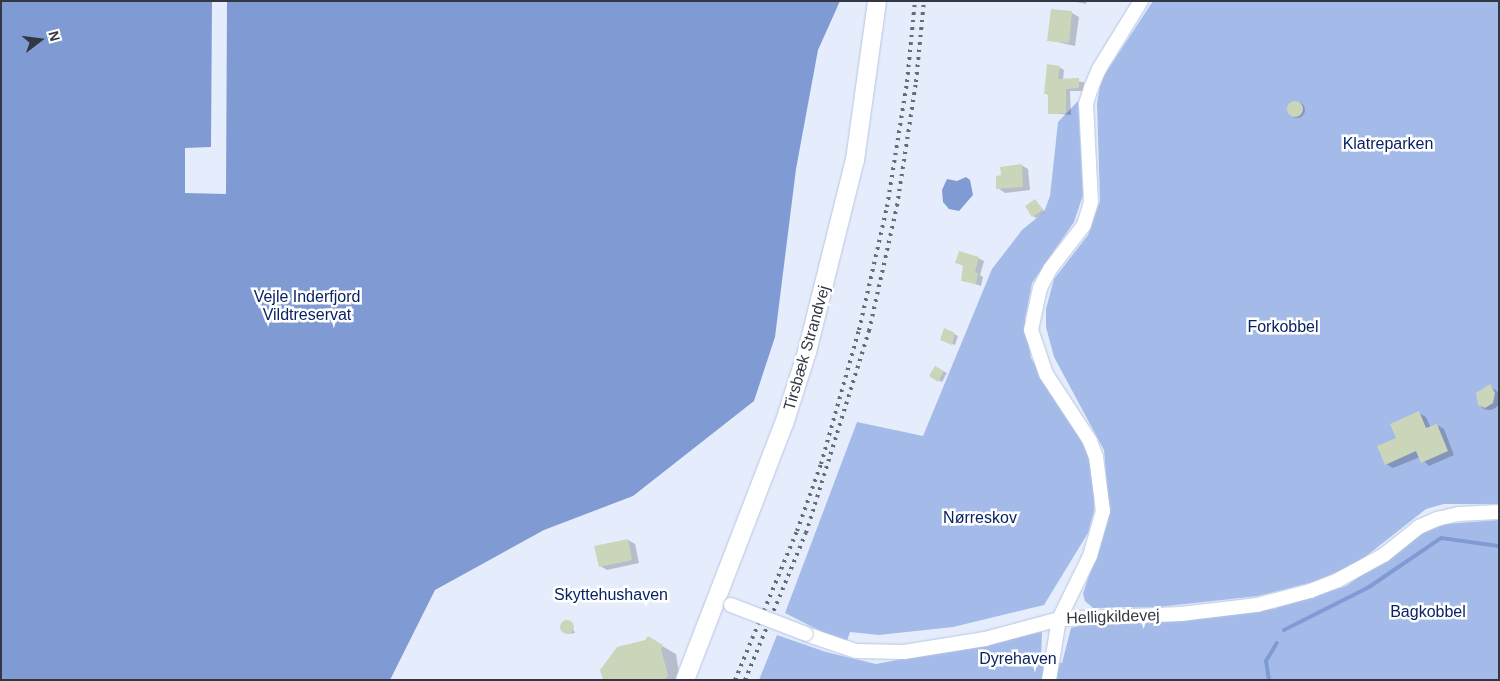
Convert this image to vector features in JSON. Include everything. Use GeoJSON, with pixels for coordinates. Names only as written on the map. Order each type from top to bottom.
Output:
{"type":"FeatureCollection","features":[{"type":"Feature","properties":{"kind":"street","name":"Tirsbæk Strandvej"},"geometry":{"type":"LineString","coordinates":[[685,680],[724,602],[784,424],[832,261],[855,160],[877,1]]}},
{"type":"Feature","properties":{"kind":"street"},"geometry":{"type":"LineString","coordinates":[[1049,680],[1059,619],[1090,556],[1103,511],[1100,484],[1090,441],[1046,374],[1031,330],[1040,288],[1050,269],[1084,225],[1091,202],[1086,104],[1091,88],[1098,69],[1142,1]]}},
{"type":"Feature","properties":{"kind":"street","name":"Helligkildevej"},"geometry":{"type":"LineString","coordinates":[[724,602],[856,651],[904,652],[985,639],[1059,619],[1181,614],[1283,600],[1338,580],[1365,567],[1419,527],[1437,519],[1458,514],[1499,512]]}},
{"type":"Feature","properties":{"kind":"green space","name":"Forkobbel"},"geometry":{"type":"Polygon","coordinates":[[[1153,1],[1499,1],[1499,504],[1444,504],[1426,509],[1356,564],[1313,582],[1258,596],[1158,607],[1093,608],[1085,601],[1083,594],[1109,513],[1104,450],[1054,357],[1046,327],[1046,309],[1054,279],[1088,235],[1100,201],[1097,104],[1101,80],[1153,1]]]}},
{"type":"Feature","properties":{"kind":"green space","name":"Nørreskov"},"geometry":{"type":"Polygon","coordinates":[[[1078,101],[1083,195],[1074,222],[1032,283],[1025,319],[1031,358],[1083,441],[1094,474],[1094,511],[1088,533],[1044,605],[953,627],[879,635],[850,632],[846,644],[785,613],[857,422],[923,436],[992,269],[1022,230],[1044,212],[1050,196],[1058,122],[1078,101]]]}},
{"type":"Feature","properties":{"kind":"green space","name":"Bagkobbel"},"geometry":{"type":"Polygon","coordinates":[[[1499,520],[1499,680],[759,680],[777,635],[826,652],[876,664],[1042,632],[1041,660],[1062,663],[1071,628],[1101,620],[1273,609],[1346,586],[1421,533],[1446,524],[1499,520]]]}},
{"type":"Feature","properties":{"kind":"shaded area","name":"Vejle Inderfjord Vildtreservat"},"geometry":{"type":"Polygon","coordinates":[[[1,1],[840,1],[818,50],[796,169],[775,337],[754,401],[633,496],[544,530],[435,590],[390,680],[1,680],[1,1]]]}},
{"type":"Feature","properties":{"kind":"shaded area"},"geometry":{"type":"Polygon","coordinates":[[[966,177],[970,180],[973,195],[959,211],[949,209],[943,202],[942,190],[947,179],[957,181],[966,177]]]}},
{"type":"Feature","properties":{"kind":"pier"},"geometry":{"type":"Polygon","coordinates":[[[212,1],[227,1],[226,194],[185,193],[185,148],[211,147],[212,1]]]}},
{"type":"Feature","properties":{"kind":"building"},"geometry":{"type":"Polygon","coordinates":[[[1051,9],[1072,11],[1069,43],[1047,41],[1051,9]]]}},
{"type":"Feature","properties":{"kind":"building"},"geometry":{"type":"Polygon","coordinates":[[[1047,64],[1060,66],[1058,79],[1079,78],[1079,88],[1066,89],[1066,113],[1048,114],[1048,93],[1044,94],[1047,64]]]}},
{"type":"Feature","properties":{"kind":"building"},"geometry":{"type":"Polygon","coordinates":[[[1295,101],[1301,103],[1303,109],[1301,115],[1295,117],[1289,115],[1287,109],[1289,103],[1295,101]]]}},
{"type":"Feature","properties":{"kind":"building"},"geometry":{"type":"Polygon","coordinates":[[[1022,164],[1023,187],[996,189],[996,176],[1001,175],[1000,167],[1022,164]]]}},
{"type":"Feature","properties":{"kind":"building"},"geometry":{"type":"Polygon","coordinates":[[[1035,199],[1043,210],[1032,217],[1025,206],[1035,199]]]}},
{"type":"Feature","properties":{"kind":"building"},"geometry":{"type":"Polygon","coordinates":[[[959,251],[979,257],[975,272],[978,273],[976,284],[961,281],[963,265],[955,263],[959,251]]]}},
{"type":"Feature","properties":{"kind":"building"},"geometry":{"type":"Polygon","coordinates":[[[944,328],[955,333],[952,345],[940,340],[944,328]]]}},
{"type":"Feature","properties":{"kind":"building"},"geometry":{"type":"Polygon","coordinates":[[[935,366],[944,371],[938,382],[929,376],[935,366]]]}},
{"type":"Feature","properties":{"kind":"building"},"geometry":{"type":"Polygon","coordinates":[[[1490,384],[1495,393],[1493,403],[1485,408],[1478,405],[1476,393],[1490,384]]]}},
{"type":"Feature","properties":{"kind":"building"},"geometry":{"type":"Polygon","coordinates":[[[1419,411],[1426,428],[1437,424],[1448,451],[1421,463],[1416,451],[1385,465],[1377,446],[1396,438],[1390,424],[1419,411]]]}},
{"type":"Feature","properties":{"kind":"building"},"geometry":{"type":"Polygon","coordinates":[[[628,539],[632,560],[599,567],[594,546],[628,539]]]}},
{"type":"Feature","properties":{"kind":"building"},"geometry":{"type":"Polygon","coordinates":[[[567,620],[572,622],[574,627],[572,632],[567,634],[562,632],[560,627],[562,622],[567,620]]]}},
{"type":"Feature","properties":{"kind":"building"},"geometry":{"type":"Polygon","coordinates":[[[648,636],[663,645],[661,649],[668,675],[665,680],[603,680],[600,670],[617,647],[645,640],[648,636]]]}},
{"type":"Feature","properties":{"kind":"waterway"},"geometry":{"type":"LineString","coordinates":[[1284,630],[1369,587],[1441,538],[1499,546]]}},
{"type":"Feature","properties":{"kind":"waterway"},"geometry":{"type":"LineString","coordinates":[[1269,680],[1266,661],[1277,643]]}},
{"type":"Feature","properties":{"kind":"railway"},"geometry":{"type":"LineString","coordinates":[[735,680],[797,531],[821,464],[859,330],[887,207],[907,82],[915,1]]}},
{"type":"Feature","properties":{"kind":"railway"},"geometry":{"type":"LineString","coordinates":[[745,680],[806,533],[869,331],[897,206],[916,82],[924,1]]}},
{"type":"Feature","properties":{"kind":"park label","name":"Klatreparken"},"geometry":{"type":"Point","coordinates":[1388,144]}},
{"type":"Feature","properties":{"kind":"park label","name":"Skyttehushaven"},"geometry":{"type":"Point","coordinates":[611,595]}},
{"type":"Feature","properties":{"kind":"park label","name":"Dyrehaven"},"geometry":{"type":"Point","coordinates":[1018,659]}}]}
